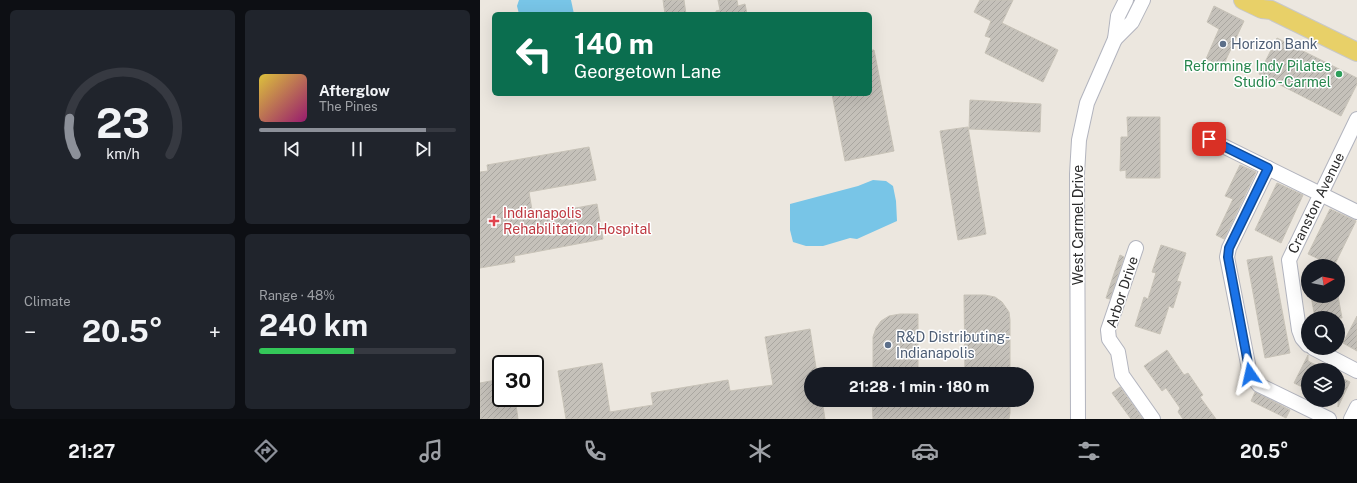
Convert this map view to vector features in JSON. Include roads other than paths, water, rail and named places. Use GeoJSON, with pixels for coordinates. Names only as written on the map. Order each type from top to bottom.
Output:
{"type":"FeatureCollection","features":[{"type":"Feature","properties":{"kind":"main road"},"geometry":{"type":"LineString","coordinates":[[1243,0],[1271,10],[1357,52]]}},
{"type":"Feature","properties":{"kind":"main road"},"geometry":{"type":"LineString","coordinates":[[1279,0],[1357,38]]}},
{"type":"Feature","properties":{"kind":"street","name":"West Carmel Drive"},"geometry":{"type":"LineString","coordinates":[[1078,419],[1078,154],[1087,102],[1115,38],[1118,16],[1126,0]]}},
{"type":"Feature","properties":{"kind":"street","name":"West Carmel Drive"},"geometry":{"type":"LineString","coordinates":[[1115,38],[1132,22],[1143,0]]}},
{"type":"Feature","properties":{"kind":"street","name":"Cranston Avenue"},"geometry":{"type":"LineString","coordinates":[[1301,328],[1295,309],[1289,260],[1357,119]]}},
{"type":"Feature","properties":{"kind":"street"},"geometry":{"type":"LineString","coordinates":[[1209,139],[1357,212]]}},
{"type":"Feature","properties":{"kind":"street"},"geometry":{"type":"LineString","coordinates":[[1268,168],[1229,248],[1228,257],[1250,374],[1253,380],[1260,385],[1329,419]]}},
{"type":"Feature","properties":{"kind":"street","name":"Arbor Drive"},"geometry":{"type":"LineString","coordinates":[[1136,248],[1108,330],[1109,338],[1118,352],[1122,375],[1153,419]]}},
{"type":"Feature","properties":{"kind":"street"},"geometry":{"type":"LineString","coordinates":[[1326,355],[1357,371]]}},
{"type":"Feature","properties":{"kind":"street"},"geometry":{"type":"LineString","coordinates":[[1351,419],[1357,407]]}},
{"type":"Feature","properties":{"kind":"water"},"geometry":{"type":"Polygon","coordinates":[[[519,0],[571,0],[574,12],[518,12],[517,6],[519,0]]]}},
{"type":"Feature","properties":{"kind":"water"},"geometry":{"type":"Polygon","coordinates":[[[873,180],[886,181],[893,186],[896,201],[897,221],[857,239],[850,238],[823,246],[806,246],[793,242],[790,230],[790,204],[858,186],[873,180]]]}},
{"type":"Feature","properties":{"kind":"place","name":"Horizon Bank"},"geometry":{"type":"Point","coordinates":[1223,44]}},
{"type":"Feature","properties":{"kind":"place","name":"Reforming Indy Pilates Studio - Carmel"},"geometry":{"type":"Point","coordinates":[1339,74]}},
{"type":"Feature","properties":{"kind":"place","name":"Indianapolis Rehabilitation Hospital"},"geometry":{"type":"Point","coordinates":[494,221]}},
{"type":"Feature","properties":{"kind":"place","name":"R&D Distributing- Indianapolis"},"geometry":{"type":"Point","coordinates":[888,345]}}]}
